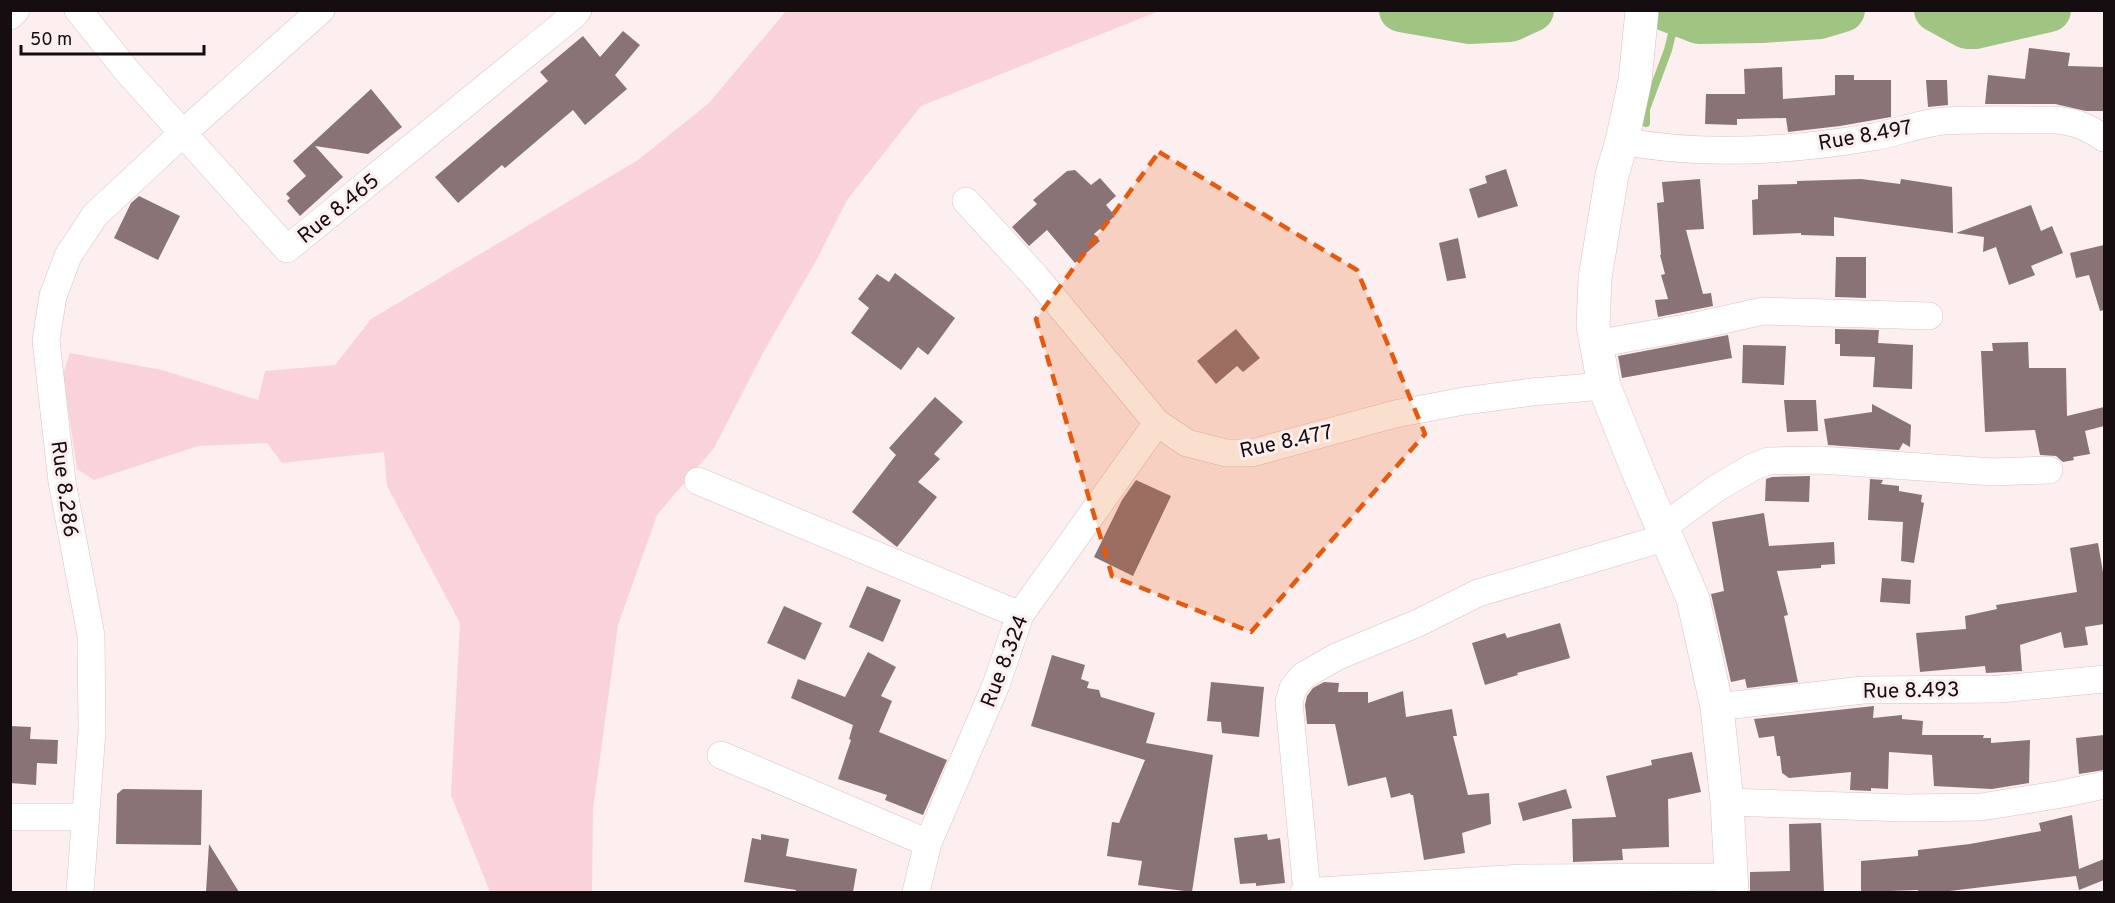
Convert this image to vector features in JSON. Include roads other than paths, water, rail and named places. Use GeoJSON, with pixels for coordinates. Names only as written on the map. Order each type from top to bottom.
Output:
{"type":"FeatureCollection","features":[{"type":"Feature","properties":{"kind":"street"},"geometry":{"type":"LineString","coordinates":[[10,16],[16,10]]}},
{"type":"Feature","properties":{"kind":"street","name":"Rue 8.465"},"geometry":{"type":"LineString","coordinates":[[78,10],[127,71],[287,249],[578,10]]}},
{"type":"Feature","properties":{"kind":"street","name":"Rue 8.286"},"geometry":{"type":"LineString","coordinates":[[80,892],[92,731],[91,635],[62,482],[46,340],[53,296],[68,256],[95,215],[321,10]]}},
{"type":"Feature","properties":{"kind":"street"},"geometry":{"type":"LineString","coordinates":[[1641,14],[1635,81],[1612,175],[1595,278],[1593,326],[1604,386],[1665,532],[1693,599],[1717,706],[1727,802],[1731,885],[1522,878],[1306,892],[1288,702],[1293,688],[1303,676],[1336,657],[1418,623],[1478,593],[1665,532],[1717,488],[1753,467],[1769,461],[1820,460],[1993,472],[2049,470]]}},
{"type":"Feature","properties":{"kind":"street","name":"Rue 8.497"},"geometry":{"type":"LineString","coordinates":[[1622,141],[1655,147],[1721,152],[1787,148],[1872,137],[1942,121],[2054,120],[2071,120],[2104,138]]}},
{"type":"Feature","properties":{"kind":"street","name":"Rue 8.477"},"geometry":{"type":"LineString","coordinates":[[966,201],[1036,277],[1157,423],[1187,443],[1226,453],[1252,453],[1395,414],[1464,401],[1604,386]]}},
{"type":"Feature","properties":{"kind":"street"},"geometry":{"type":"LineString","coordinates":[[1595,344],[1696,326],[1763,310],[1929,316]]}},
{"type":"Feature","properties":{"kind":"street","name":"Rue 8.324"},"geometry":{"type":"LineString","coordinates":[[916,892],[928,843],[996,686],[1020,615],[1157,423]]}},
{"type":"Feature","properties":{"kind":"street"},"geometry":{"type":"LineString","coordinates":[[698,481],[1020,615]]}},
{"type":"Feature","properties":{"kind":"street","name":"Rue 8.493"},"geometry":{"type":"LineString","coordinates":[[1717,706],[1863,690],[2001,689],[2104,679]]}},
{"type":"Feature","properties":{"kind":"street"},"geometry":{"type":"LineString","coordinates":[[721,755],[928,843]]}},
{"type":"Feature","properties":{"kind":"street"},"geometry":{"type":"LineString","coordinates":[[1727,802],[1906,808],[1982,807],[2104,785]]}},
{"type":"Feature","properties":{"kind":"street"},"geometry":{"type":"LineString","coordinates":[[10,817],[85,817]]}},
{"type":"Feature","properties":{"kind":"waterway"},"geometry":{"type":"LineString","coordinates":[[1401,10],[1470,22],[1510,20],[1532,10]]}},
{"type":"Feature","properties":{"kind":"waterway"},"geometry":{"type":"LineString","coordinates":[[1668,10],[1699,22],[1820,17],[1843,10]]}},
{"type":"Feature","properties":{"kind":"waterway"},"geometry":{"type":"LineString","coordinates":[[1936,10],[1967,27],[2049,10]]}},
{"type":"Feature","properties":{"kind":"waterway"},"geometry":{"type":"LineString","coordinates":[[1646,123],[1646,109],[1668,50],[1677,14]]}}]}
